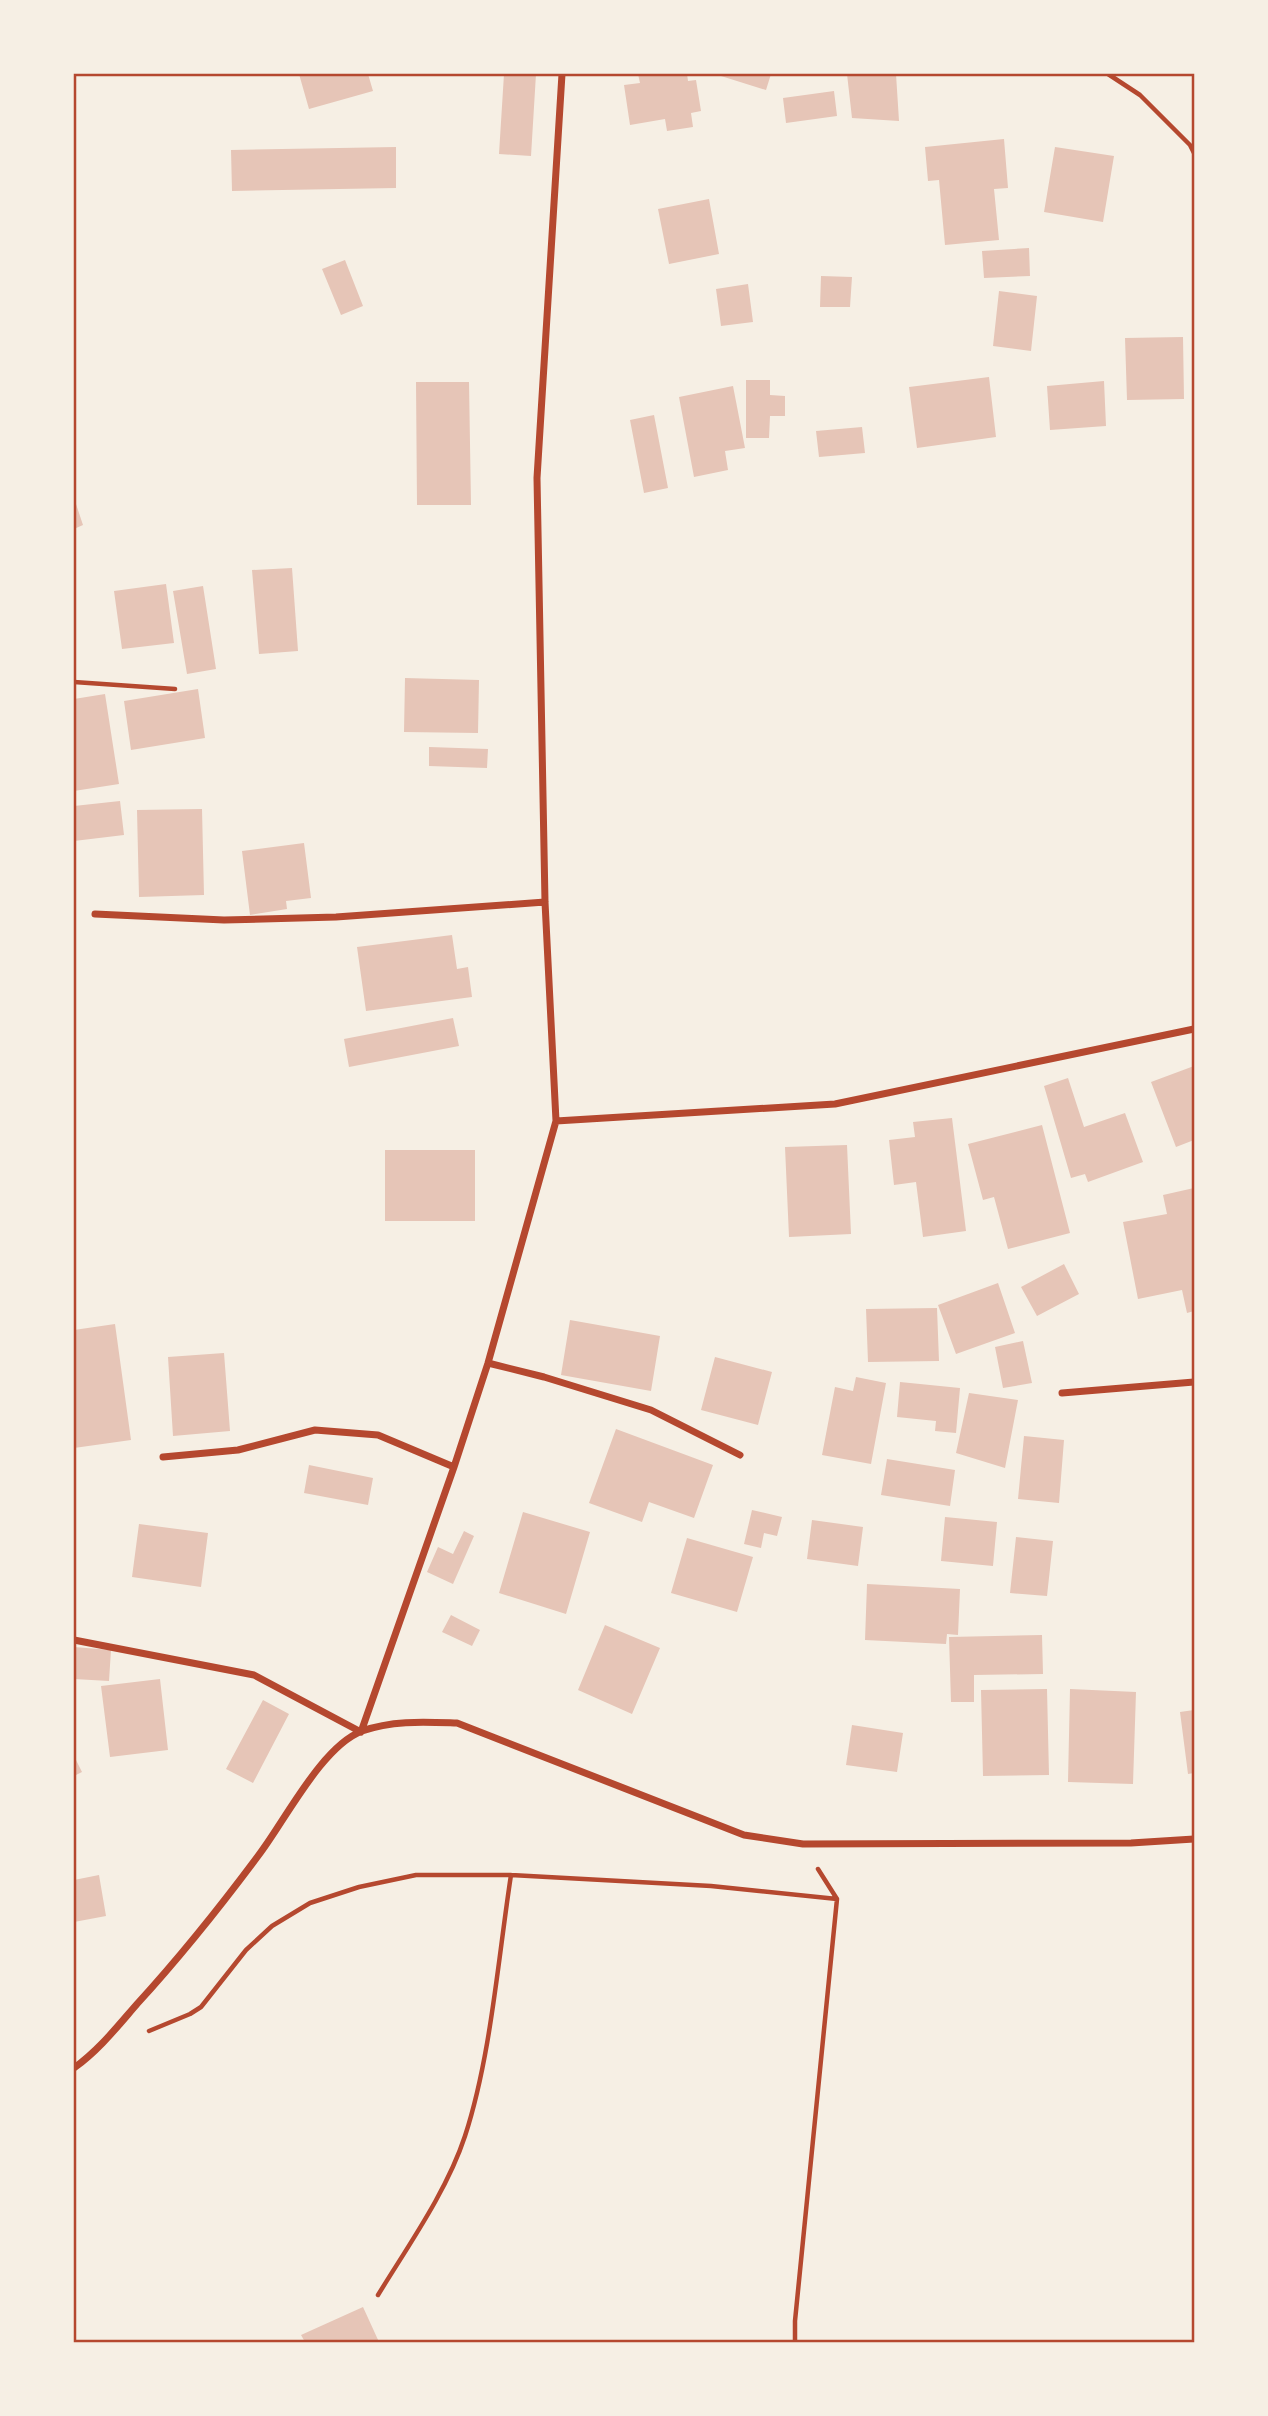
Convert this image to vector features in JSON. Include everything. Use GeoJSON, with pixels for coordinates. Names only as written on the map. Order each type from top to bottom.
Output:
{"type":"FeatureCollection","features":[{"type":"Feature","properties":{"kind":"street"},"geometry":{"type":"LineString","coordinates":[[361,1732],[488,1363],[556,1121],[545,902],[537,478],[562,74]]}},
{"type":"Feature","properties":{"kind":"street"},"geometry":{"type":"LineString","coordinates":[[95,914],[224,920],[311,918],[545,902]]}},
{"type":"Feature","properties":{"kind":"street"},"geometry":{"type":"LineString","coordinates":[[556,1121],[835,1104],[1195,1029]]}},
{"type":"Feature","properties":{"kind":"street"},"geometry":{"type":"LineString","coordinates":[[488,1363],[651,1410],[740,1455]]}},
{"type":"Feature","properties":{"kind":"street"},"geometry":{"type":"LineString","coordinates":[[1062,1393],[1195,1382]]}},
{"type":"Feature","properties":{"kind":"street"},"geometry":{"type":"LineString","coordinates":[[163,1457],[238,1450],[315,1430],[378,1435],[454,1467]]}},
{"type":"Feature","properties":{"kind":"street"},"geometry":{"type":"LineString","coordinates":[[74,1640],[254,1675],[361,1732]]}},
{"type":"Feature","properties":{"kind":"street"},"geometry":{"type":"LineString","coordinates":[[74,2067],[93,2054],[161,1978],[259,1854],[330,1754],[361,1732],[410,1721],[457,1723],[744,1835],[803,1844],[1131,1843],[1195,1839]]}},
{"type":"Feature","properties":{"kind":"path"},"geometry":{"type":"LineString","coordinates":[[1108,74],[1140,95],[1195,153]]}},
{"type":"Feature","properties":{"kind":"path"},"geometry":{"type":"LineString","coordinates":[[74,681],[175,689]]}},
{"type":"Feature","properties":{"kind":"path"},"geometry":{"type":"LineString","coordinates":[[796,2343],[797,2307],[837,1899],[803,1844]]}},
{"type":"Feature","properties":{"kind":"path"},"geometry":{"type":"LineString","coordinates":[[140,2035],[201,2007],[246,1950],[272,1926],[310,1903],[359,1887],[416,1875],[511,1875],[711,1886],[837,1899]]}},
{"type":"Feature","properties":{"kind":"path"},"geometry":{"type":"LineString","coordinates":[[378,2295],[434,2203],[464,2138],[482,2073],[511,1875]]}},
{"type":"Feature","properties":{"kind":"building"},"geometry":{"type":"Polygon","coordinates":[[[299,74],[368,74],[373,91],[309,109],[299,74]]]}},
{"type":"Feature","properties":{"kind":"building"},"geometry":{"type":"Polygon","coordinates":[[[504,74],[536,74],[531,156],[499,154],[504,74]]]}},
{"type":"Feature","properties":{"kind":"building"},"geometry":{"type":"Polygon","coordinates":[[[638,74],[687,74],[688,81],[696,80],[701,111],[691,113],[693,127],[667,131],[665,119],[630,125],[624,85],[640,83],[638,74]]]}},
{"type":"Feature","properties":{"kind":"building"},"geometry":{"type":"Polygon","coordinates":[[[771,74],[766,90],[721,76],[771,74]]]}},
{"type":"Feature","properties":{"kind":"building"},"geometry":{"type":"Polygon","coordinates":[[[847,74],[896,74],[899,121],[852,118],[847,74]]]}},
{"type":"Feature","properties":{"kind":"building"},"geometry":{"type":"Polygon","coordinates":[[[834,91],[837,116],[786,123],[783,98],[834,91]]]}},
{"type":"Feature","properties":{"kind":"building"},"geometry":{"type":"Polygon","coordinates":[[[1004,139],[1008,188],[994,189],[999,240],[945,245],[939,180],[928,181],[925,147],[1004,139]]]}},
{"type":"Feature","properties":{"kind":"building"},"geometry":{"type":"Polygon","coordinates":[[[396,147],[396,188],[232,191],[231,150],[396,147]]]}},
{"type":"Feature","properties":{"kind":"building"},"geometry":{"type":"Polygon","coordinates":[[[1055,147],[1114,156],[1103,222],[1044,212],[1055,147]]]}},
{"type":"Feature","properties":{"kind":"building"},"geometry":{"type":"Polygon","coordinates":[[[709,199],[719,254],[669,264],[658,209],[709,199]]]}},
{"type":"Feature","properties":{"kind":"building"},"geometry":{"type":"Polygon","coordinates":[[[1029,248],[1030,276],[984,278],[982,251],[1029,248]]]}},
{"type":"Feature","properties":{"kind":"building"},"geometry":{"type":"Polygon","coordinates":[[[345,260],[363,306],[341,315],[322,269],[345,260]]]}},
{"type":"Feature","properties":{"kind":"building"},"geometry":{"type":"Polygon","coordinates":[[[821,276],[852,277],[850,307],[820,307],[821,276]]]}},
{"type":"Feature","properties":{"kind":"building"},"geometry":{"type":"Polygon","coordinates":[[[748,284],[753,322],[721,326],[716,289],[748,284]]]}},
{"type":"Feature","properties":{"kind":"building"},"geometry":{"type":"Polygon","coordinates":[[[999,291],[1037,296],[1031,351],[993,346],[999,291]]]}},
{"type":"Feature","properties":{"kind":"building"},"geometry":{"type":"Polygon","coordinates":[[[1183,337],[1184,399],[1127,400],[1125,338],[1183,337]]]}},
{"type":"Feature","properties":{"kind":"building"},"geometry":{"type":"Polygon","coordinates":[[[989,377],[996,437],[917,448],[909,387],[989,377]]]}},
{"type":"Feature","properties":{"kind":"building"},"geometry":{"type":"Polygon","coordinates":[[[746,380],[770,380],[770,395],[785,396],[785,416],[770,416],[769,438],[746,438],[746,380]]]}},
{"type":"Feature","properties":{"kind":"building"},"geometry":{"type":"Polygon","coordinates":[[[1104,381],[1106,426],[1050,430],[1047,386],[1104,381]]]}},
{"type":"Feature","properties":{"kind":"building"},"geometry":{"type":"Polygon","coordinates":[[[416,382],[469,382],[471,505],[417,505],[416,382]]]}},
{"type":"Feature","properties":{"kind":"building"},"geometry":{"type":"Polygon","coordinates":[[[733,386],[745,448],[725,451],[728,470],[694,477],[679,397],[733,386]]]}},
{"type":"Feature","properties":{"kind":"building"},"geometry":{"type":"Polygon","coordinates":[[[654,415],[668,488],[644,493],[630,420],[654,415]]]}},
{"type":"Feature","properties":{"kind":"building"},"geometry":{"type":"Polygon","coordinates":[[[862,427],[865,453],[819,457],[816,431],[862,427]]]}},
{"type":"Feature","properties":{"kind":"building"},"geometry":{"type":"Polygon","coordinates":[[[74,498],[83,525],[74,529],[74,498]]]}},
{"type":"Feature","properties":{"kind":"building"},"geometry":{"type":"Polygon","coordinates":[[[292,568],[298,651],[259,654],[252,570],[292,568]]]}},
{"type":"Feature","properties":{"kind":"building"},"geometry":{"type":"Polygon","coordinates":[[[166,584],[174,643],[122,649],[114,591],[166,584]]]}},
{"type":"Feature","properties":{"kind":"building"},"geometry":{"type":"Polygon","coordinates":[[[203,586],[216,669],[187,674],[173,591],[203,586]]]}},
{"type":"Feature","properties":{"kind":"building"},"geometry":{"type":"Polygon","coordinates":[[[405,678],[479,680],[478,733],[404,732],[405,678]]]}},
{"type":"Feature","properties":{"kind":"building"},"geometry":{"type":"Polygon","coordinates":[[[198,689],[205,738],[131,750],[124,701],[198,689]]]}},
{"type":"Feature","properties":{"kind":"building"},"geometry":{"type":"Polygon","coordinates":[[[105,694],[119,784],[74,791],[74,699],[105,694]]]}},
{"type":"Feature","properties":{"kind":"building"},"geometry":{"type":"Polygon","coordinates":[[[429,747],[488,749],[487,768],[429,766],[429,747]]]}},
{"type":"Feature","properties":{"kind":"building"},"geometry":{"type":"Polygon","coordinates":[[[120,801],[124,835],[74,841],[74,806],[120,801]]]}},
{"type":"Feature","properties":{"kind":"building"},"geometry":{"type":"Polygon","coordinates":[[[202,809],[204,895],[139,897],[137,810],[202,809]]]}},
{"type":"Feature","properties":{"kind":"building"},"geometry":{"type":"Polygon","coordinates":[[[304,843],[311,898],[286,901],[287,909],[250,915],[242,851],[304,843]]]}},
{"type":"Feature","properties":{"kind":"building"},"geometry":{"type":"Polygon","coordinates":[[[452,935],[457,969],[468,967],[472,997],[366,1011],[357,947],[452,935]]]}},
{"type":"Feature","properties":{"kind":"building"},"geometry":{"type":"Polygon","coordinates":[[[453,1018],[459,1046],[349,1067],[344,1039],[453,1018]]]}},
{"type":"Feature","properties":{"kind":"building"},"geometry":{"type":"Polygon","coordinates":[[[1194,1066],[1194,1140],[1176,1147],[1151,1082],[1194,1066]]]}},
{"type":"Feature","properties":{"kind":"building"},"geometry":{"type":"Polygon","coordinates":[[[1068,1078],[1084,1127],[1125,1113],[1143,1162],[1088,1182],[1085,1174],[1071,1178],[1044,1086],[1068,1078]]]}},
{"type":"Feature","properties":{"kind":"building"},"geometry":{"type":"Polygon","coordinates":[[[952,1118],[966,1231],[923,1237],[916,1182],[894,1185],[889,1140],[915,1137],[913,1122],[952,1118]]]}},
{"type":"Feature","properties":{"kind":"building"},"geometry":{"type":"Polygon","coordinates":[[[1042,1125],[1070,1233],[1008,1249],[994,1197],[983,1200],[968,1144],[1042,1125]]]}},
{"type":"Feature","properties":{"kind":"building"},"geometry":{"type":"Polygon","coordinates":[[[847,1145],[851,1234],[789,1237],[785,1147],[847,1145]]]}},
{"type":"Feature","properties":{"kind":"building"},"geometry":{"type":"Polygon","coordinates":[[[385,1150],[475,1150],[475,1221],[385,1221],[385,1150]]]}},
{"type":"Feature","properties":{"kind":"building"},"geometry":{"type":"Polygon","coordinates":[[[1194,1188],[1194,1311],[1187,1313],[1182,1290],[1138,1299],[1123,1222],[1167,1214],[1163,1195],[1194,1188]]]}},
{"type":"Feature","properties":{"kind":"building"},"geometry":{"type":"Polygon","coordinates":[[[1064,1264],[1079,1294],[1037,1316],[1021,1287],[1064,1264]]]}},
{"type":"Feature","properties":{"kind":"building"},"geometry":{"type":"Polygon","coordinates":[[[998,1283],[1015,1333],[956,1354],[938,1305],[998,1283]]]}},
{"type":"Feature","properties":{"kind":"building"},"geometry":{"type":"Polygon","coordinates":[[[937,1308],[939,1361],[868,1362],[866,1309],[937,1308]]]}},
{"type":"Feature","properties":{"kind":"building"},"geometry":{"type":"Polygon","coordinates":[[[570,1320],[660,1336],[651,1391],[561,1375],[570,1320]]]}},
{"type":"Feature","properties":{"kind":"building"},"geometry":{"type":"Polygon","coordinates":[[[115,1324],[131,1440],[74,1448],[74,1330],[115,1324]]]}},
{"type":"Feature","properties":{"kind":"building"},"geometry":{"type":"Polygon","coordinates":[[[1023,1341],[1032,1383],[1003,1388],[995,1347],[1023,1341]]]}},
{"type":"Feature","properties":{"kind":"building"},"geometry":{"type":"Polygon","coordinates":[[[224,1353],[230,1431],[173,1436],[168,1357],[224,1353]]]}},
{"type":"Feature","properties":{"kind":"building"},"geometry":{"type":"Polygon","coordinates":[[[715,1357],[772,1372],[758,1425],[701,1410],[715,1357]]]}},
{"type":"Feature","properties":{"kind":"building"},"geometry":{"type":"Polygon","coordinates":[[[856,1377],[886,1383],[871,1464],[822,1455],[835,1387],[853,1391],[856,1377]]]}},
{"type":"Feature","properties":{"kind":"building"},"geometry":{"type":"Polygon","coordinates":[[[900,1382],[960,1388],[956,1433],[935,1431],[936,1421],[897,1417],[900,1382]]]}},
{"type":"Feature","properties":{"kind":"building"},"geometry":{"type":"Polygon","coordinates":[[[969,1393],[1018,1400],[1005,1468],[956,1453],[969,1393]]]}},
{"type":"Feature","properties":{"kind":"building"},"geometry":{"type":"Polygon","coordinates":[[[616,1429],[713,1465],[694,1518],[649,1502],[642,1522],[589,1503],[616,1429]]]}},
{"type":"Feature","properties":{"kind":"building"},"geometry":{"type":"Polygon","coordinates":[[[1024,1436],[1064,1440],[1059,1503],[1018,1499],[1024,1436]]]}},
{"type":"Feature","properties":{"kind":"building"},"geometry":{"type":"Polygon","coordinates":[[[887,1459],[955,1470],[950,1506],[881,1495],[887,1459]]]}},
{"type":"Feature","properties":{"kind":"building"},"geometry":{"type":"Polygon","coordinates":[[[309,1465],[373,1478],[368,1505],[304,1493],[309,1465]]]}},
{"type":"Feature","properties":{"kind":"building"},"geometry":{"type":"Polygon","coordinates":[[[752,1510],[782,1517],[777,1536],[764,1533],[761,1548],[744,1544],[752,1510]]]}},
{"type":"Feature","properties":{"kind":"building"},"geometry":{"type":"Polygon","coordinates":[[[523,1512],[590,1532],[566,1614],[499,1593],[523,1512]]]}},
{"type":"Feature","properties":{"kind":"building"},"geometry":{"type":"Polygon","coordinates":[[[945,1517],[997,1522],[993,1566],[941,1561],[945,1517]]]}},
{"type":"Feature","properties":{"kind":"building"},"geometry":{"type":"Polygon","coordinates":[[[812,1520],[863,1527],[858,1566],[807,1559],[812,1520]]]}},
{"type":"Feature","properties":{"kind":"building"},"geometry":{"type":"Polygon","coordinates":[[[139,1524],[208,1533],[201,1587],[132,1577],[139,1524]]]}},
{"type":"Feature","properties":{"kind":"building"},"geometry":{"type":"Polygon","coordinates":[[[464,1531],[474,1536],[453,1584],[427,1572],[438,1547],[453,1554],[464,1531]]]}},
{"type":"Feature","properties":{"kind":"building"},"geometry":{"type":"Polygon","coordinates":[[[1016,1537],[1053,1541],[1047,1596],[1010,1593],[1016,1537]]]}},
{"type":"Feature","properties":{"kind":"building"},"geometry":{"type":"Polygon","coordinates":[[[687,1538],[753,1557],[737,1612],[671,1593],[687,1538]]]}},
{"type":"Feature","properties":{"kind":"building"},"geometry":{"type":"Polygon","coordinates":[[[867,1584],[960,1589],[958,1635],[947,1634],[946,1644],[865,1640],[867,1584]]]}},
{"type":"Feature","properties":{"kind":"building"},"geometry":{"type":"Polygon","coordinates":[[[451,1615],[480,1630],[472,1646],[442,1632],[451,1615]]]}},
{"type":"Feature","properties":{"kind":"building"},"geometry":{"type":"Polygon","coordinates":[[[605,1625],[660,1648],[632,1714],[578,1690],[605,1625]]]}},
{"type":"Feature","properties":{"kind":"building"},"geometry":{"type":"Polygon","coordinates":[[[1042,1635],[1043,1674],[974,1675],[974,1702],[951,1702],[949,1637],[1042,1635]]]}},
{"type":"Feature","properties":{"kind":"building"},"geometry":{"type":"Polygon","coordinates":[[[74,1647],[111,1650],[109,1681],[74,1679],[74,1647]]]}},
{"type":"Feature","properties":{"kind":"building"},"geometry":{"type":"Polygon","coordinates":[[[160,1679],[168,1750],[110,1757],[101,1686],[160,1679]]]}},
{"type":"Feature","properties":{"kind":"building"},"geometry":{"type":"Polygon","coordinates":[[[1047,1689],[1049,1775],[983,1776],[981,1690],[1047,1689]]]}},
{"type":"Feature","properties":{"kind":"building"},"geometry":{"type":"Polygon","coordinates":[[[1070,1689],[1136,1692],[1133,1784],[1068,1782],[1070,1689]]]}},
{"type":"Feature","properties":{"kind":"building"},"geometry":{"type":"Polygon","coordinates":[[[263,1700],[289,1714],[253,1783],[226,1769],[263,1700]]]}},
{"type":"Feature","properties":{"kind":"building"},"geometry":{"type":"Polygon","coordinates":[[[1194,1710],[1194,1773],[1188,1774],[1180,1712],[1194,1710]]]}},
{"type":"Feature","properties":{"kind":"building"},"geometry":{"type":"Polygon","coordinates":[[[852,1725],[903,1733],[897,1772],[846,1765],[852,1725]]]}},
{"type":"Feature","properties":{"kind":"building"},"geometry":{"type":"Polygon","coordinates":[[[74,1756],[82,1772],[74,1776],[74,1756]]]}},
{"type":"Feature","properties":{"kind":"building"},"geometry":{"type":"Polygon","coordinates":[[[99,1875],[106,1916],[74,1922],[74,1880],[99,1875]]]}},
{"type":"Feature","properties":{"kind":"building"},"geometry":{"type":"Polygon","coordinates":[[[363,2307],[379,2342],[305,2342],[301,2335],[363,2307]]]}}]}
